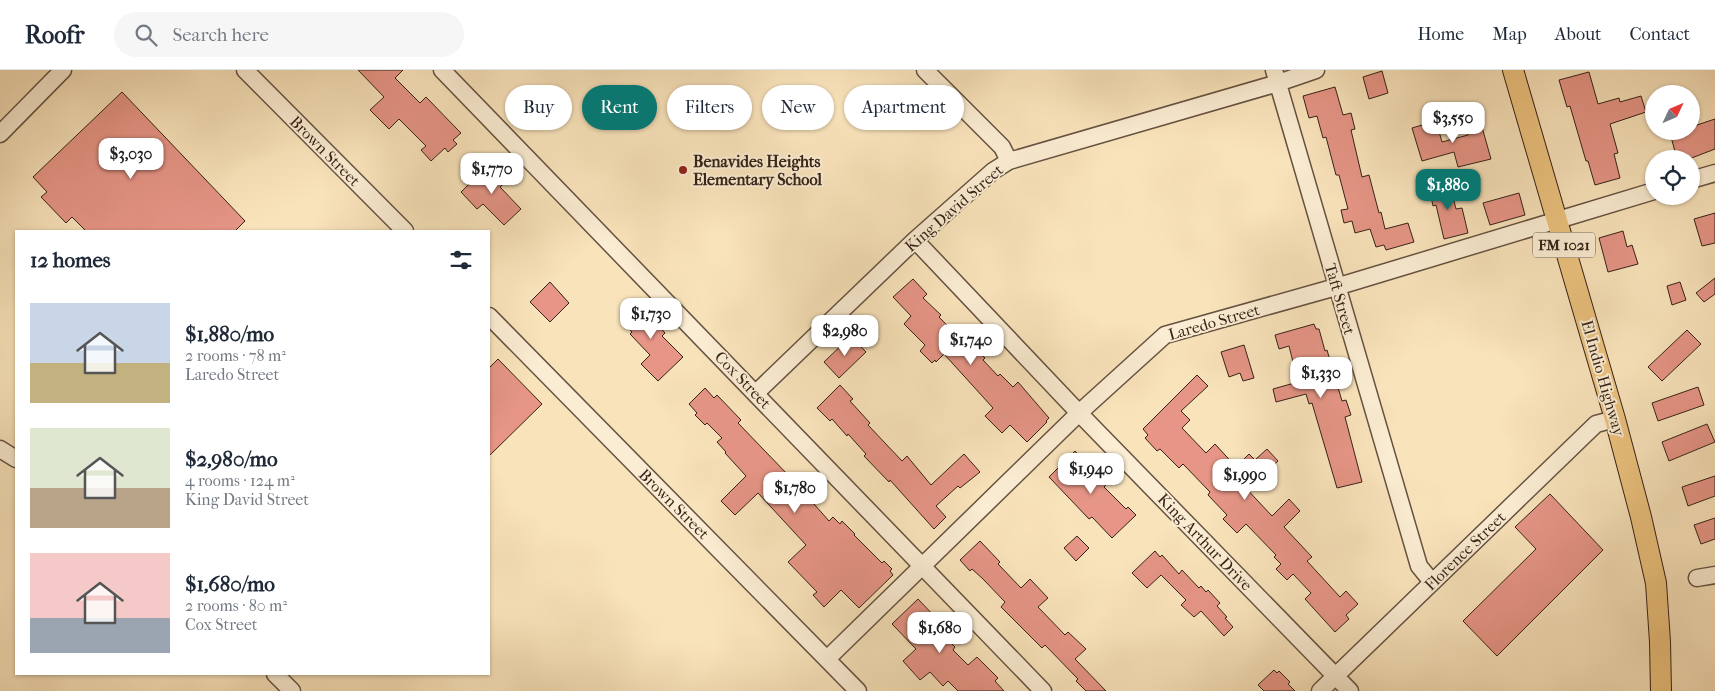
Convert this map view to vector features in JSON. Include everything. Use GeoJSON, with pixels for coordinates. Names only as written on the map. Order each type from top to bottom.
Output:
{"type":"FeatureCollection","features":[{"type":"Feature","properties":{"kind":"main road","name":"El Indio Highway"},"geometry":{"type":"LineString","coordinates":[[1513,70],[1615,419],[1641,517],[1656,583],[1660,642],[1660,691]]}},
{"type":"Feature","properties":{"kind":"street"},"geometry":{"type":"LineString","coordinates":[[0,134],[63,70]]}},
{"type":"Feature","properties":{"kind":"street","name":"Brown Street"},"geometry":{"type":"LineString","coordinates":[[245,70],[404,230]]}},
{"type":"Feature","properties":{"kind":"street","name":"Cox Street"},"geometry":{"type":"LineString","coordinates":[[442,70],[1043,691]]}},
{"type":"Feature","properties":{"kind":"street"},"geometry":{"type":"LineString","coordinates":[[925,70],[1002,147],[1009,161]]}},
{"type":"Feature","properties":{"kind":"street","name":"King David Street"},"geometry":{"type":"LineString","coordinates":[[756,393],[915,240],[993,171],[1009,161],[1276,76],[1316,70]]}},
{"type":"Feature","properties":{"kind":"street","name":"Taft Street"},"geometry":{"type":"LineString","coordinates":[[1276,76],[1418,566],[1432,582]]}},
{"type":"Feature","properties":{"kind":"street"},"geometry":{"type":"LineString","coordinates":[[1700,177],[1715,173]]}},
{"type":"Feature","properties":{"kind":"street","name":"Laredo Street"},"geometry":{"type":"LineString","coordinates":[[827,659],[1080,413],[1165,334],[1336,287],[1645,193]]}},
{"type":"Feature","properties":{"kind":"street","name":"King Arthur Drive"},"geometry":{"type":"LineString","coordinates":[[915,240],[1350,691]]}},
{"type":"Feature","properties":{"kind":"street","name":"Brown Street"},"geometry":{"type":"LineString","coordinates":[[490,317],[858,691]]}},
{"type":"Feature","properties":{"kind":"street","name":"Florence Street"},"geometry":{"type":"LineString","coordinates":[[1320,691],[1596,424],[1615,419]]}},
{"type":"Feature","properties":{"kind":"street"},"geometry":{"type":"LineString","coordinates":[[0,449],[15,458]]}},
{"type":"Feature","properties":{"kind":"street"},"geometry":{"type":"LineString","coordinates":[[1697,578],[1715,575]]}},
{"type":"Feature","properties":{"kind":"street"},"geometry":{"type":"LineString","coordinates":[[276,675],[292,691]]}},
{"type":"Feature","properties":{"kind":"building"},"geometry":{"type":"Polygon","coordinates":[[[358,70],[403,70],[395,78],[420,103],[426,97],[461,133],[453,140],[457,144],[448,152],[445,148],[431,161],[421,150],[426,146],[399,119],[389,129],[370,110],[384,97],[358,70]]]}},
{"type":"Feature","properties":{"kind":"building"},"geometry":{"type":"Polygon","coordinates":[[[1382,71],[1388,93],[1369,99],[1363,77],[1382,71]]]}},
{"type":"Feature","properties":{"kind":"building"},"geometry":{"type":"Polygon","coordinates":[[[1589,72],[1598,104],[1619,98],[1620,102],[1641,96],[1645,112],[1610,124],[1618,153],[1614,154],[1620,178],[1595,185],[1570,106],[1567,107],[1559,80],[1589,72]]]}},
{"type":"Feature","properties":{"kind":"building"},"geometry":{"type":"Polygon","coordinates":[[[1335,87],[1343,115],[1351,113],[1355,129],[1351,130],[1362,177],[1369,175],[1385,229],[1408,223],[1414,242],[1386,250],[1384,245],[1376,247],[1370,229],[1355,233],[1352,221],[1344,223],[1341,210],[1348,209],[1339,175],[1336,175],[1326,137],[1323,138],[1317,116],[1309,118],[1303,96],[1335,87]]]}},
{"type":"Feature","properties":{"kind":"building"},"geometry":{"type":"Polygon","coordinates":[[[122,92],[245,221],[236,230],[85,230],[72,217],[66,223],[41,197],[47,192],[33,177],[122,92]]]}},
{"type":"Feature","properties":{"kind":"building"},"geometry":{"type":"Polygon","coordinates":[[[1715,119],[1715,149],[1700,155],[1700,150],[1675,150],[1672,140],[1700,140],[1700,124],[1715,119]]]}},
{"type":"Feature","properties":{"kind":"building"},"geometry":{"type":"Polygon","coordinates":[[[1480,120],[1491,159],[1458,167],[1454,152],[1422,161],[1412,128],[1436,121],[1442,142],[1468,135],[1465,124],[1480,120]]]}},
{"type":"Feature","properties":{"kind":"building"},"geometry":{"type":"Polygon","coordinates":[[[490,164],[507,181],[500,187],[521,209],[504,225],[483,204],[477,209],[461,192],[490,164]]]}},
{"type":"Feature","properties":{"kind":"building"},"geometry":{"type":"Polygon","coordinates":[[[1449,181],[1456,209],[1462,208],[1468,233],[1444,239],[1436,205],[1433,206],[1430,192],[1434,191],[1433,185],[1449,181]]]}},
{"type":"Feature","properties":{"kind":"building"},"geometry":{"type":"Polygon","coordinates":[[[1519,193],[1525,215],[1490,225],[1483,203],[1519,193]]]}},
{"type":"Feature","properties":{"kind":"building"},"geometry":{"type":"Polygon","coordinates":[[[1715,213],[1715,243],[1702,246],[1694,219],[1715,213]]]}},
{"type":"Feature","properties":{"kind":"building"},"geometry":{"type":"Polygon","coordinates":[[[1623,231],[1627,247],[1632,245],[1638,264],[1608,272],[1599,238],[1623,231]]]}},
{"type":"Feature","properties":{"kind":"building"},"geometry":{"type":"Polygon","coordinates":[[[1715,278],[1715,294],[1704,302],[1696,293],[1715,278]]]}},
{"type":"Feature","properties":{"kind":"building"},"geometry":{"type":"Polygon","coordinates":[[[913,279],[927,294],[923,298],[941,315],[939,317],[972,351],[975,348],[998,376],[1000,374],[1013,387],[1018,382],[1049,418],[1027,442],[1010,425],[1002,433],[985,416],[993,408],[944,354],[936,362],[935,360],[932,363],[920,351],[925,345],[904,324],[911,316],[893,297],[913,279]]]}},
{"type":"Feature","properties":{"kind":"building"},"geometry":{"type":"Polygon","coordinates":[[[550,282],[569,303],[550,322],[530,302],[550,282]]]}},
{"type":"Feature","properties":{"kind":"building"},"geometry":{"type":"Polygon","coordinates":[[[1680,282],[1686,300],[1672,305],[1667,286],[1680,282]]]}},
{"type":"Feature","properties":{"kind":"building"},"geometry":{"type":"Polygon","coordinates":[[[636,299],[661,325],[660,327],[665,333],[662,336],[683,357],[658,381],[641,364],[650,355],[630,334],[632,332],[623,323],[622,314],[636,299]]]}},
{"type":"Feature","properties":{"kind":"building"},"geometry":{"type":"Polygon","coordinates":[[[1314,324],[1316,329],[1319,329],[1325,351],[1327,350],[1342,401],[1346,400],[1351,415],[1345,417],[1362,482],[1337,488],[1312,403],[1309,404],[1306,394],[1276,402],[1273,389],[1298,382],[1289,346],[1279,349],[1275,335],[1314,324]]]}},
{"type":"Feature","properties":{"kind":"building"},"geometry":{"type":"Polygon","coordinates":[[[1687,330],[1701,344],[1662,381],[1648,367],[1687,330]]]}},
{"type":"Feature","properties":{"kind":"building"},"geometry":{"type":"Polygon","coordinates":[[[851,336],[866,352],[839,378],[824,362],[851,336]]]}},
{"type":"Feature","properties":{"kind":"building"},"geometry":{"type":"Polygon","coordinates":[[[1244,345],[1254,378],[1243,381],[1240,373],[1229,377],[1221,352],[1244,345]]]}},
{"type":"Feature","properties":{"kind":"building"},"geometry":{"type":"Polygon","coordinates":[[[498,359],[542,404],[490,455],[490,367],[498,359]]]}},
{"type":"Feature","properties":{"kind":"building"},"geometry":{"type":"Polygon","coordinates":[[[1197,375],[1208,386],[1181,411],[1190,420],[1182,428],[1206,453],[1215,444],[1236,467],[1249,454],[1255,460],[1267,449],[1278,461],[1265,474],[1259,467],[1242,484],[1272,516],[1289,499],[1300,511],[1284,527],[1312,557],[1307,561],[1340,597],[1346,591],[1358,604],[1346,615],[1349,619],[1335,632],[1305,599],[1311,593],[1293,574],[1287,580],[1276,569],[1281,564],[1274,557],[1276,555],[1246,524],[1237,533],[1223,519],[1227,515],[1208,495],[1210,492],[1183,464],[1179,468],[1160,449],[1157,451],[1145,438],[1148,435],[1143,429],[1197,375]]]}},
{"type":"Feature","properties":{"kind":"building"},"geometry":{"type":"Polygon","coordinates":[[[840,385],[853,399],[850,401],[870,423],[868,425],[902,461],[907,456],[931,485],[964,454],[980,472],[960,488],[958,486],[936,506],[946,517],[934,529],[890,480],[889,482],[864,456],[866,454],[848,434],[847,436],[832,419],[830,421],[817,408],[840,385]]]}},
{"type":"Feature","properties":{"kind":"building"},"geometry":{"type":"Polygon","coordinates":[[[1698,387],[1704,405],[1658,421],[1652,403],[1698,387]]]}},
{"type":"Feature","properties":{"kind":"building"},"geometry":{"type":"Polygon","coordinates":[[[705,388],[714,398],[717,395],[741,420],[738,423],[790,477],[792,475],[802,486],[800,488],[829,521],[833,517],[840,524],[842,521],[882,563],[884,561],[892,569],[890,571],[893,575],[859,608],[841,590],[824,607],[813,595],[817,592],[788,562],[806,545],[758,493],[735,515],[721,501],[746,476],[717,442],[722,438],[707,423],[705,425],[695,415],[697,413],[689,404],[705,388]]]}},
{"type":"Feature","properties":{"kind":"building"},"geometry":{"type":"Polygon","coordinates":[[[1707,424],[1715,442],[1669,461],[1662,442],[1707,424]]]}},
{"type":"Feature","properties":{"kind":"building"},"geometry":{"type":"Polygon","coordinates":[[[1075,451],[1107,484],[1104,487],[1126,509],[1128,507],[1136,515],[1112,538],[1092,517],[1089,519],[1049,477],[1075,451]]]}},
{"type":"Feature","properties":{"kind":"building"},"geometry":{"type":"Polygon","coordinates":[[[1715,476],[1715,496],[1688,506],[1682,487],[1715,476]]]}},
{"type":"Feature","properties":{"kind":"building"},"geometry":{"type":"Polygon","coordinates":[[[1550,494],[1603,550],[1497,656],[1463,621],[1536,549],[1515,527],[1550,494]]]}},
{"type":"Feature","properties":{"kind":"building"},"geometry":{"type":"Polygon","coordinates":[[[1715,518],[1715,539],[1701,544],[1694,525],[1715,518]]]}},
{"type":"Feature","properties":{"kind":"building"},"geometry":{"type":"Polygon","coordinates":[[[1077,536],[1089,548],[1076,561],[1064,548],[1077,536]]]}},
{"type":"Feature","properties":{"kind":"building"},"geometry":{"type":"Polygon","coordinates":[[[980,541],[1000,562],[998,564],[1021,588],[1030,579],[1048,598],[1038,607],[1065,635],[1068,632],[1086,649],[1075,659],[1106,691],[1086,691],[1076,681],[1078,679],[1045,645],[1042,648],[1001,607],[1005,602],[983,579],[972,569],[970,571],[960,560],[980,541]]]}},
{"type":"Feature","properties":{"kind":"building"},"geometry":{"type":"Polygon","coordinates":[[[1155,551],[1160,557],[1162,555],[1179,574],[1182,570],[1199,588],[1201,586],[1206,592],[1208,590],[1220,603],[1217,606],[1233,627],[1224,636],[1201,611],[1194,617],[1181,605],[1186,600],[1161,575],[1147,588],[1132,573],[1155,551]]]}},
{"type":"Feature","properties":{"kind":"building"},"geometry":{"type":"Polygon","coordinates":[[[918,599],[938,620],[933,625],[955,647],[953,650],[968,665],[977,657],[998,678],[995,681],[1004,691],[958,691],[948,681],[943,686],[930,672],[920,680],[903,661],[916,649],[892,624],[918,599]]]}},
{"type":"Feature","properties":{"kind":"building"},"geometry":{"type":"Polygon","coordinates":[[[1274,670],[1277,673],[1279,671],[1290,682],[1288,684],[1295,691],[1264,691],[1258,685],[1274,670]]]}},
{"type":"Feature","properties":{"kind":"place","name":"Benavides Heights Elementary School"},"geometry":{"type":"Point","coordinates":[683,170]}}]}
